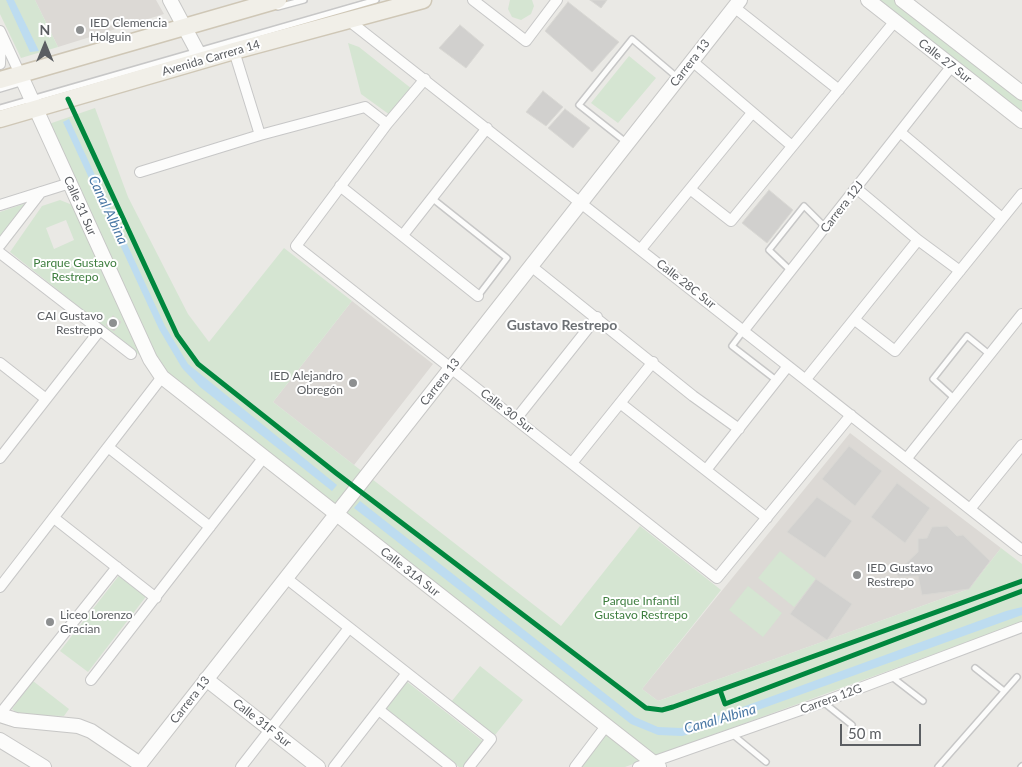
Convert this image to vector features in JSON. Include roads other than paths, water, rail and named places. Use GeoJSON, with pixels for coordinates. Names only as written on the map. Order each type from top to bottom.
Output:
{"type":"FeatureCollection","features":[{"type":"Feature","properties":{"kind":"main road"},"geometry":{"type":"LineString","coordinates":[[0,80],[25,78],[186,30],[278,0]]}},
{"type":"Feature","properties":{"kind":"main road","name":"Avenida Carrera 14"},"geometry":{"type":"LineString","coordinates":[[0,119],[34,103],[200,55],[234,51],[423,0]]}},
{"type":"Feature","properties":{"kind":"street"},"geometry":{"type":"LineString","coordinates":[[170,0],[200,55]]}},
{"type":"Feature","properties":{"kind":"street"},"geometry":{"type":"LineString","coordinates":[[473,0],[526,41],[557,0]]}},
{"type":"Feature","properties":{"kind":"street","name":"Calle 27 Sur"},"geometry":{"type":"LineString","coordinates":[[868,0],[1022,121]]}},
{"type":"Feature","properties":{"kind":"street","name":"Calle 27 Sur"},"geometry":{"type":"LineString","coordinates":[[902,0],[1022,93]]}},
{"type":"Feature","properties":{"kind":"street"},"geometry":{"type":"LineString","coordinates":[[737,3],[839,90]]}},
{"type":"Feature","properties":{"kind":"street","name":"Carrera 13"},"geometry":{"type":"LineString","coordinates":[[142,765],[206,679],[737,3]]}},
{"type":"Feature","properties":{"kind":"street","name":"Calle 28C Sur"},"geometry":{"type":"LineString","coordinates":[[348,20],[908,458],[1022,550]]}},
{"type":"Feature","properties":{"kind":"street"},"geometry":{"type":"LineString","coordinates":[[690,189],[731,221],[895,22]]}},
{"type":"Feature","properties":{"kind":"street","name":"Calle 31 Sur"},"geometry":{"type":"LineString","coordinates":[[1,32],[25,78],[34,103],[150,359],[162,378]]}},
{"type":"Feature","properties":{"kind":"street","name":"Calle 31 Sur"},"geometry":{"type":"LineString","coordinates":[[0,64],[1,32]]}},
{"type":"Feature","properties":{"kind":"street"},"geometry":{"type":"LineString","coordinates":[[234,51],[260,134]]}},
{"type":"Feature","properties":{"kind":"street"},"geometry":{"type":"LineString","coordinates":[[692,61],[752,114],[792,146]]}},
{"type":"Feature","properties":{"kind":"street","name":"Carrera 12J"},"geometry":{"type":"LineString","coordinates":[[744,330],[951,67]]}},
{"type":"Feature","properties":{"kind":"street"},"geometry":{"type":"LineString","coordinates":[[425,79],[387,124],[340,186],[478,296]]}},
{"type":"Feature","properties":{"kind":"street"},"geometry":{"type":"LineString","coordinates":[[140,172],[260,134],[365,107],[387,124]]}},
{"type":"Feature","properties":{"kind":"street"},"geometry":{"type":"LineString","coordinates":[[641,249],[752,114]]}},
{"type":"Feature","properties":{"kind":"street"},"geometry":{"type":"LineString","coordinates":[[403,235],[487,128]]}},
{"type":"Feature","properties":{"kind":"street"},"geometry":{"type":"LineString","coordinates":[[900,132],[1002,218]]}},
{"type":"Feature","properties":{"kind":"street"},"geometry":{"type":"LineString","coordinates":[[0,205],[70,183]]}},
{"type":"Feature","properties":{"kind":"street","name":"Calle 30 Sur"},"geometry":{"type":"LineString","coordinates":[[340,186],[296,246],[451,367],[513,422],[572,463],[610,498],[717,578],[767,518]]}},
{"type":"Feature","properties":{"kind":"street"},"geometry":{"type":"LineString","coordinates":[[856,188],[918,240],[960,271]]}},
{"type":"Feature","properties":{"kind":"street"},"geometry":{"type":"LineString","coordinates":[[0,245],[41,192]]}},
{"type":"Feature","properties":{"kind":"street"},"geometry":{"type":"LineString","coordinates":[[855,320],[895,351],[1022,194]]}},
{"type":"Feature","properties":{"kind":"street"},"geometry":{"type":"LineString","coordinates":[[806,379],[918,240]]}},
{"type":"Feature","properties":{"kind":"street"},"geometry":{"type":"LineString","coordinates":[[0,253],[131,354]]}},
{"type":"Feature","properties":{"kind":"street"},"geometry":{"type":"LineString","coordinates":[[531,266],[693,396],[739,429]]}},
{"type":"Feature","properties":{"kind":"street"},"geometry":{"type":"LineString","coordinates":[[908,458],[1021,317]]}},
{"type":"Feature","properties":{"kind":"street"},"geometry":{"type":"LineString","coordinates":[[513,422],[597,318]]}},
{"type":"Feature","properties":{"kind":"street"},"geometry":{"type":"LineString","coordinates":[[0,458],[100,330]]}},
{"type":"Feature","properties":{"kind":"street"},"geometry":{"type":"LineString","coordinates":[[572,463],[653,362]]}},
{"type":"Feature","properties":{"kind":"street"},"geometry":{"type":"LineString","coordinates":[[0,363],[46,400]]}},
{"type":"Feature","properties":{"kind":"street"},"geometry":{"type":"LineString","coordinates":[[706,470],[788,366]]}},
{"type":"Feature","properties":{"kind":"street"},"geometry":{"type":"LineString","coordinates":[[0,587],[162,378]]}},
{"type":"Feature","properties":{"kind":"street","name":"Calle 31A Sur"},"geometry":{"type":"LineString","coordinates":[[162,378],[656,764]]}},
{"type":"Feature","properties":{"kind":"street"},"geometry":{"type":"LineString","coordinates":[[620,403],[767,518],[851,415]]}},
{"type":"Feature","properties":{"kind":"street"},"geometry":{"type":"LineString","coordinates":[[108,447],[210,527]]}},
{"type":"Feature","properties":{"kind":"street"},"geometry":{"type":"LineString","coordinates":[[970,509],[1021,448]]}},
{"type":"Feature","properties":{"kind":"street"},"geometry":{"type":"LineString","coordinates":[[91,680],[264,457]]}},
{"type":"Feature","properties":{"kind":"street"},"geometry":{"type":"LineString","coordinates":[[54,518],[156,598]]}},
{"type":"Feature","properties":{"kind":"street"},"geometry":{"type":"LineString","coordinates":[[117,567],[0,715],[16,720],[78,726],[91,731],[142,765]]}},
{"type":"Feature","properties":{"kind":"street"},"geometry":{"type":"LineString","coordinates":[[286,578],[491,739],[469,767]]}},
{"type":"Feature","properties":{"kind":"street","name":"Carrera 12G"},"geometry":{"type":"LineString","coordinates":[[638,767],[656,764],[1022,627]]}},
{"type":"Feature","properties":{"kind":"street"},"geometry":{"type":"LineString","coordinates":[[241,767],[350,628]]}},
{"type":"Feature","properties":{"kind":"street"},"geometry":{"type":"LineString","coordinates":[[334,767],[407,674]]}},
{"type":"Feature","properties":{"kind":"street","name":"Calle 31F Sur"},"geometry":{"type":"LineString","coordinates":[[206,679],[318,767]]}},
{"type":"Feature","properties":{"kind":"street"},"geometry":{"type":"LineString","coordinates":[[379,710],[451,767]]}},
{"type":"Feature","properties":{"kind":"street"},"geometry":{"type":"LineString","coordinates":[[575,767],[606,726]]}},
{"type":"Feature","properties":{"kind":"street"},"geometry":{"type":"LineString","coordinates":[[0,740],[44,767]]}},
{"type":"Feature","properties":{"kind":"lane"},"geometry":{"type":"LineString","coordinates":[[158,42],[186,30],[304,0]]}},
{"type":"Feature","properties":{"kind":"lane"},"geometry":{"type":"LineString","coordinates":[[200,55],[376,0]]}},
{"type":"Feature","properties":{"kind":"lane"},"geometry":{"type":"LineString","coordinates":[[627,144],[579,105],[632,39],[678,78]]}},
{"type":"Feature","properties":{"kind":"lane"},"geometry":{"type":"LineString","coordinates":[[0,89],[25,78]]}},
{"type":"Feature","properties":{"kind":"lane"},"geometry":{"type":"LineString","coordinates":[[0,108],[34,103]]}},
{"type":"Feature","properties":{"kind":"lane"},"geometry":{"type":"LineString","coordinates":[[433,199],[507,258],[478,296]]}},
{"type":"Feature","properties":{"kind":"lane"},"geometry":{"type":"LineString","coordinates":[[791,271],[769,250],[804,206],[826,227]]}},
{"type":"Feature","properties":{"kind":"lane","name":"Carrera 12J"},"geometry":{"type":"LineString","coordinates":[[744,330],[732,346],[777,381]]}},
{"type":"Feature","properties":{"kind":"lane"},"geometry":{"type":"LineString","coordinates":[[955,398],[933,379],[967,336],[990,354]]}},
{"type":"Feature","properties":{"kind":"lane"},"geometry":{"type":"LineString","coordinates":[[975,668],[1004,691]]}},
{"type":"Feature","properties":{"kind":"lane"},"geometry":{"type":"LineString","coordinates":[[892,676],[923,701]]}},
{"type":"Feature","properties":{"kind":"lane"},"geometry":{"type":"LineString","coordinates":[[938,767],[1017,677]]}},
{"type":"Feature","properties":{"kind":"lane"},"geometry":{"type":"LineString","coordinates":[[823,702],[852,725]]}},
{"type":"Feature","properties":{"kind":"lane"},"geometry":{"type":"LineString","coordinates":[[732,734],[766,762]]}},
{"type":"Feature","properties":{"kind":"water"},"geometry":{"type":"Polygon","coordinates":[[[6,0],[14,0],[39,51],[30,52],[6,0]]]}},
{"type":"Feature","properties":{"kind":"water","name":"Canal Albina"},"geometry":{"type":"Polygon","coordinates":[[[69,119],[165,326],[188,364],[337,485],[332,491],[200,387],[182,368],[159,329],[63,122],[69,119]]]}},
{"type":"Feature","properties":{"kind":"water","name":"Canal Albina"},"geometry":{"type":"Polygon","coordinates":[[[360,501],[635,717],[658,727],[681,728],[693,725],[1006,611],[1022,607],[1022,615],[694,733],[682,736],[658,735],[631,724],[354,508],[360,501]]]}},
{"type":"Feature","properties":{"kind":"place","name":"IED Clemencia Holguin"},"geometry":{"type":"Point","coordinates":[80,30]}},
{"type":"Feature","properties":{"kind":"place","name":"CAI Gustavo Restrepo"},"geometry":{"type":"Point","coordinates":[113,323]}},
{"type":"Feature","properties":{"kind":"place","name":"IED Alejandro Obregón"},"geometry":{"type":"Point","coordinates":[353,383]}},
{"type":"Feature","properties":{"kind":"place","name":"IED Gustavo Restrepo"},"geometry":{"type":"Point","coordinates":[857,575]}},
{"type":"Feature","properties":{"kind":"place","name":"Liceo Lorenzo Gracian"},"geometry":{"type":"Point","coordinates":[50,622]}},
{"type":"Feature","properties":{"kind":"district","name":"Gustavo Restrepo"},"geometry":{"type":"Point","coordinates":[562,325]}},
{"type":"Feature","properties":{"kind":"park label","name":"Parque Gustavo Restrepo"},"geometry":{"type":"Point","coordinates":[75,270]}},
{"type":"Feature","properties":{"kind":"park label","name":"Parque Infantil Gustavo Restrepo"},"geometry":{"type":"Point","coordinates":[641,608]}}]}
